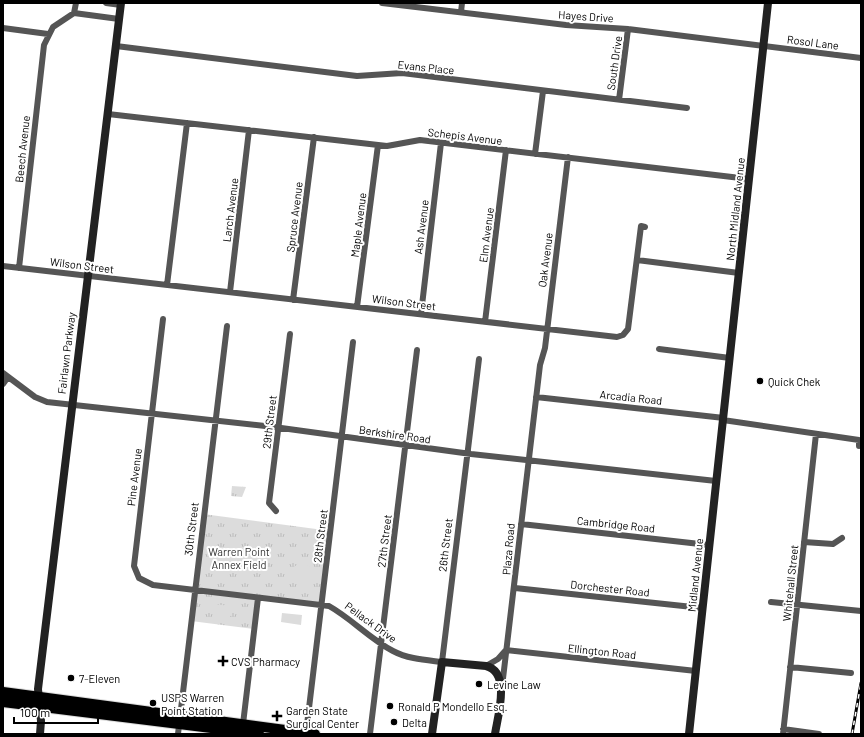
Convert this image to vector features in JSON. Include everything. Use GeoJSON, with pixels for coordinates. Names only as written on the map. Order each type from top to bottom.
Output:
{"type":"FeatureCollection","features":[{"type":"Feature","properties":{"kind":"main road"},"geometry":{"type":"LineString","coordinates":[[3,692],[39,702],[179,725],[311,733]]}},
{"type":"Feature","properties":{"kind":"main road"},"geometry":{"type":"LineString","coordinates":[[3,702],[39,702]]}},
{"type":"Feature","properties":{"kind":"main road"},"geometry":{"type":"LineString","coordinates":[[242,730],[259,734]]}},
{"type":"Feature","properties":{"kind":"street"},"geometry":{"type":"LineString","coordinates":[[74,13],[76,3]]}},
{"type":"Feature","properties":{"kind":"street"},"geometry":{"type":"LineString","coordinates":[[106,3],[121,4]]}},
{"type":"Feature","properties":{"kind":"street","name":"Hayes Drive"},"geometry":{"type":"LineString","coordinates":[[382,3],[566,25],[628,29],[764,45]]}},
{"type":"Feature","properties":{"kind":"street"},"geometry":{"type":"LineString","coordinates":[[461,12],[462,3]]}},
{"type":"Feature","properties":{"kind":"street","name":"North Midland Avenue"},"geometry":{"type":"LineString","coordinates":[[724,419],[768,3]]}},
{"type":"Feature","properties":{"kind":"street","name":"Fairlawn Parkway"},"geometry":{"type":"LineString","coordinates":[[40,734],[39,702],[71,406],[121,4]]}},
{"type":"Feature","properties":{"kind":"street"},"geometry":{"type":"LineString","coordinates":[[3,28],[48,34],[53,27],[74,13],[119,19]]}},
{"type":"Feature","properties":{"kind":"street","name":"South Drive"},"geometry":{"type":"LineString","coordinates":[[619,100],[628,29]]}},
{"type":"Feature","properties":{"kind":"street","name":"Beech Avenue"},"geometry":{"type":"LineString","coordinates":[[19,268],[44,46],[48,34]]}},
{"type":"Feature","properties":{"kind":"street","name":"Rosol Lane"},"geometry":{"type":"LineString","coordinates":[[764,45],[804,52],[861,58]]}},
{"type":"Feature","properties":{"kind":"street","name":"Evans Place"},"geometry":{"type":"LineString","coordinates":[[116,46],[358,76],[402,73],[687,108]]}},
{"type":"Feature","properties":{"kind":"street"},"geometry":{"type":"LineString","coordinates":[[535,154],[543,90]]}},
{"type":"Feature","properties":{"kind":"street","name":"Schepis Avenue"},"geometry":{"type":"LineString","coordinates":[[108,114],[378,145],[396,146],[420,140],[749,179]]}},
{"type":"Feature","properties":{"kind":"street"},"geometry":{"type":"LineString","coordinates":[[168,285],[187,123]]}},
{"type":"Feature","properties":{"kind":"street","name":"Larch Avenue"},"geometry":{"type":"LineString","coordinates":[[230,292],[249,130]]}},
{"type":"Feature","properties":{"kind":"street","name":"Spruce Avenue"},"geometry":{"type":"LineString","coordinates":[[293,300],[314,137]]}},
{"type":"Feature","properties":{"kind":"street","name":"Ash Avenue"},"geometry":{"type":"LineString","coordinates":[[421,314],[441,143]]}},
{"type":"Feature","properties":{"kind":"street","name":"Maple Avenue"},"geometry":{"type":"LineString","coordinates":[[357,307],[378,145]]}},
{"type":"Feature","properties":{"kind":"street","name":"Elm Avenue"},"geometry":{"type":"LineString","coordinates":[[485,322],[506,150]]}},
{"type":"Feature","properties":{"kind":"street","name":"Oak Avenue"},"geometry":{"type":"LineString","coordinates":[[540,365],[545,348],[568,157]]}},
{"type":"Feature","properties":{"kind":"street"},"geometry":{"type":"LineString","coordinates":[[645,226],[641,226],[637,260],[739,273]]}},
{"type":"Feature","properties":{"kind":"street","name":"Wilson Street"},"geometry":{"type":"LineString","coordinates":[[3,266],[617,337],[623,335],[628,329],[637,260]]}},
{"type":"Feature","properties":{"kind":"street","name":"Pine Avenue"},"geometry":{"type":"LineString","coordinates":[[163,319],[134,566],[138,578],[149,584],[194,590]]}},
{"type":"Feature","properties":{"kind":"street","name":"30th Street"},"geometry":{"type":"LineString","coordinates":[[179,725],[214,421],[227,326]]}},
{"type":"Feature","properties":{"kind":"street","name":"29th Street"},"geometry":{"type":"LineString","coordinates":[[276,511],[269,503],[290,334]]}},
{"type":"Feature","properties":{"kind":"street","name":"28th Street"},"geometry":{"type":"LineString","coordinates":[[311,733],[322,606],[353,342]]}},
{"type":"Feature","properties":{"kind":"street"},"geometry":{"type":"LineString","coordinates":[[659,349],[730,358]]}},
{"type":"Feature","properties":{"kind":"street","name":"27th Street"},"geometry":{"type":"LineString","coordinates":[[370,734],[417,350]]}},
{"type":"Feature","properties":{"kind":"street","name":"26th Street"},"geometry":{"type":"LineString","coordinates":[[432,734],[479,359]]}},
{"type":"Feature","properties":{"kind":"street","name":"Plaza Road"},"geometry":{"type":"LineString","coordinates":[[495,734],[500,694],[504,678],[506,650],[515,588],[528,460],[540,365]]}},
{"type":"Feature","properties":{"kind":"street"},"geometry":{"type":"LineString","coordinates":[[3,384],[6,375]]}},
{"type":"Feature","properties":{"kind":"street","name":"Berkshire Road"},"geometry":{"type":"LineString","coordinates":[[6,375],[41,400],[71,406],[278,428],[467,453],[716,481]]}},
{"type":"Feature","properties":{"kind":"street","name":"Arcadia Road"},"geometry":{"type":"LineString","coordinates":[[536,397],[724,419],[860,440],[859,446]]}},
{"type":"Feature","properties":{"kind":"street","name":"Midland Avenue"},"geometry":{"type":"LineString","coordinates":[[689,734],[724,419]]}},
{"type":"Feature","properties":{"kind":"street","name":"Whitehall Street"},"geometry":{"type":"LineString","coordinates":[[783,732],[816,434]]}},
{"type":"Feature","properties":{"kind":"street","name":"Cambridge Road"},"geometry":{"type":"LineString","coordinates":[[521,524],[709,545]]}},
{"type":"Feature","properties":{"kind":"street"},"geometry":{"type":"LineString","coordinates":[[804,542],[833,544],[842,538]]}},
{"type":"Feature","properties":{"kind":"street","name":"Dorchester Road"},"geometry":{"type":"LineString","coordinates":[[515,588],[702,608]]}},
{"type":"Feature","properties":{"kind":"street","name":"Pellack Drive"},"geometry":{"type":"LineString","coordinates":[[194,590],[329,606],[344,615],[394,652],[414,659],[486,666]]}},
{"type":"Feature","properties":{"kind":"street"},"geometry":{"type":"LineString","coordinates":[[242,730],[258,598]]}},
{"type":"Feature","properties":{"kind":"street"},"geometry":{"type":"LineString","coordinates":[[771,602],[861,611]]}},
{"type":"Feature","properties":{"kind":"street"},"geometry":{"type":"LineString","coordinates":[[486,666],[498,659],[506,650]]}},
{"type":"Feature","properties":{"kind":"street","name":"Ellington Road"},"geometry":{"type":"LineString","coordinates":[[506,650],[696,671]]}},
{"type":"Feature","properties":{"kind":"street"},"geometry":{"type":"LineString","coordinates":[[486,666],[493,668],[498,672],[500,694]]}},
{"type":"Feature","properties":{"kind":"street"},"geometry":{"type":"LineString","coordinates":[[790,667],[851,673]]}},
{"type":"Feature","properties":{"kind":"street"},"geometry":{"type":"LineString","coordinates":[[783,732],[819,734]]}},
{"type":"Feature","properties":{"kind":"green space"},"geometry":{"type":"Polygon","coordinates":[[[232,486],[246,487],[242,497],[231,496],[232,486]]]}},
{"type":"Feature","properties":{"kind":"green space","name":"Warren Point Annex Field"},"geometry":{"type":"Polygon","coordinates":[[[203,514],[331,531],[322,605],[258,598],[254,629],[191,621],[203,514]]]}},
{"type":"Feature","properties":{"kind":"green space"},"geometry":{"type":"Polygon","coordinates":[[[222,550],[228,553],[234,561],[232,573],[227,576],[213,573],[210,565],[213,556],[222,550]]]}},
{"type":"Feature","properties":{"kind":"green space"},"geometry":{"type":"Polygon","coordinates":[[[299,563],[306,564],[311,568],[308,582],[294,582],[290,578],[290,570],[299,563]]]}},
{"type":"Feature","properties":{"kind":"green space"},"geometry":{"type":"Polygon","coordinates":[[[212,604],[232,606],[231,616],[211,614],[212,604]]]}},
{"type":"Feature","properties":{"kind":"green space"},"geometry":{"type":"Polygon","coordinates":[[[282,613],[302,615],[301,625],[281,622],[282,613]]]}},
{"type":"Feature","properties":{"kind":"railway"},"geometry":{"type":"LineString","coordinates":[[852,734],[861,683]]}},
{"type":"Feature","properties":{"kind":"place","name":"Quick Chek"},"geometry":{"type":"Point","coordinates":[760,381]}},
{"type":"Feature","properties":{"kind":"place","name":"CVS Pharmacy"},"geometry":{"type":"Point","coordinates":[223,661]}},
{"type":"Feature","properties":{"kind":"place","name":"7-Eleven"},"geometry":{"type":"Point","coordinates":[71,678]}},
{"type":"Feature","properties":{"kind":"place","name":"Levine Law"},"geometry":{"type":"Point","coordinates":[479,684]}},
{"type":"Feature","properties":{"kind":"place","name":"USPS Warren Point Station"},"geometry":{"type":"Point","coordinates":[153,703]}},
{"type":"Feature","properties":{"kind":"place","name":"Ronald P Mondello Esq."},"geometry":{"type":"Point","coordinates":[390,706]}},
{"type":"Feature","properties":{"kind":"place","name":"Garden State Surgical Center"},"geometry":{"type":"Point","coordinates":[277,716]}},
{"type":"Feature","properties":{"kind":"place","name":"Delta"},"geometry":{"type":"Point","coordinates":[394,722]}}]}
